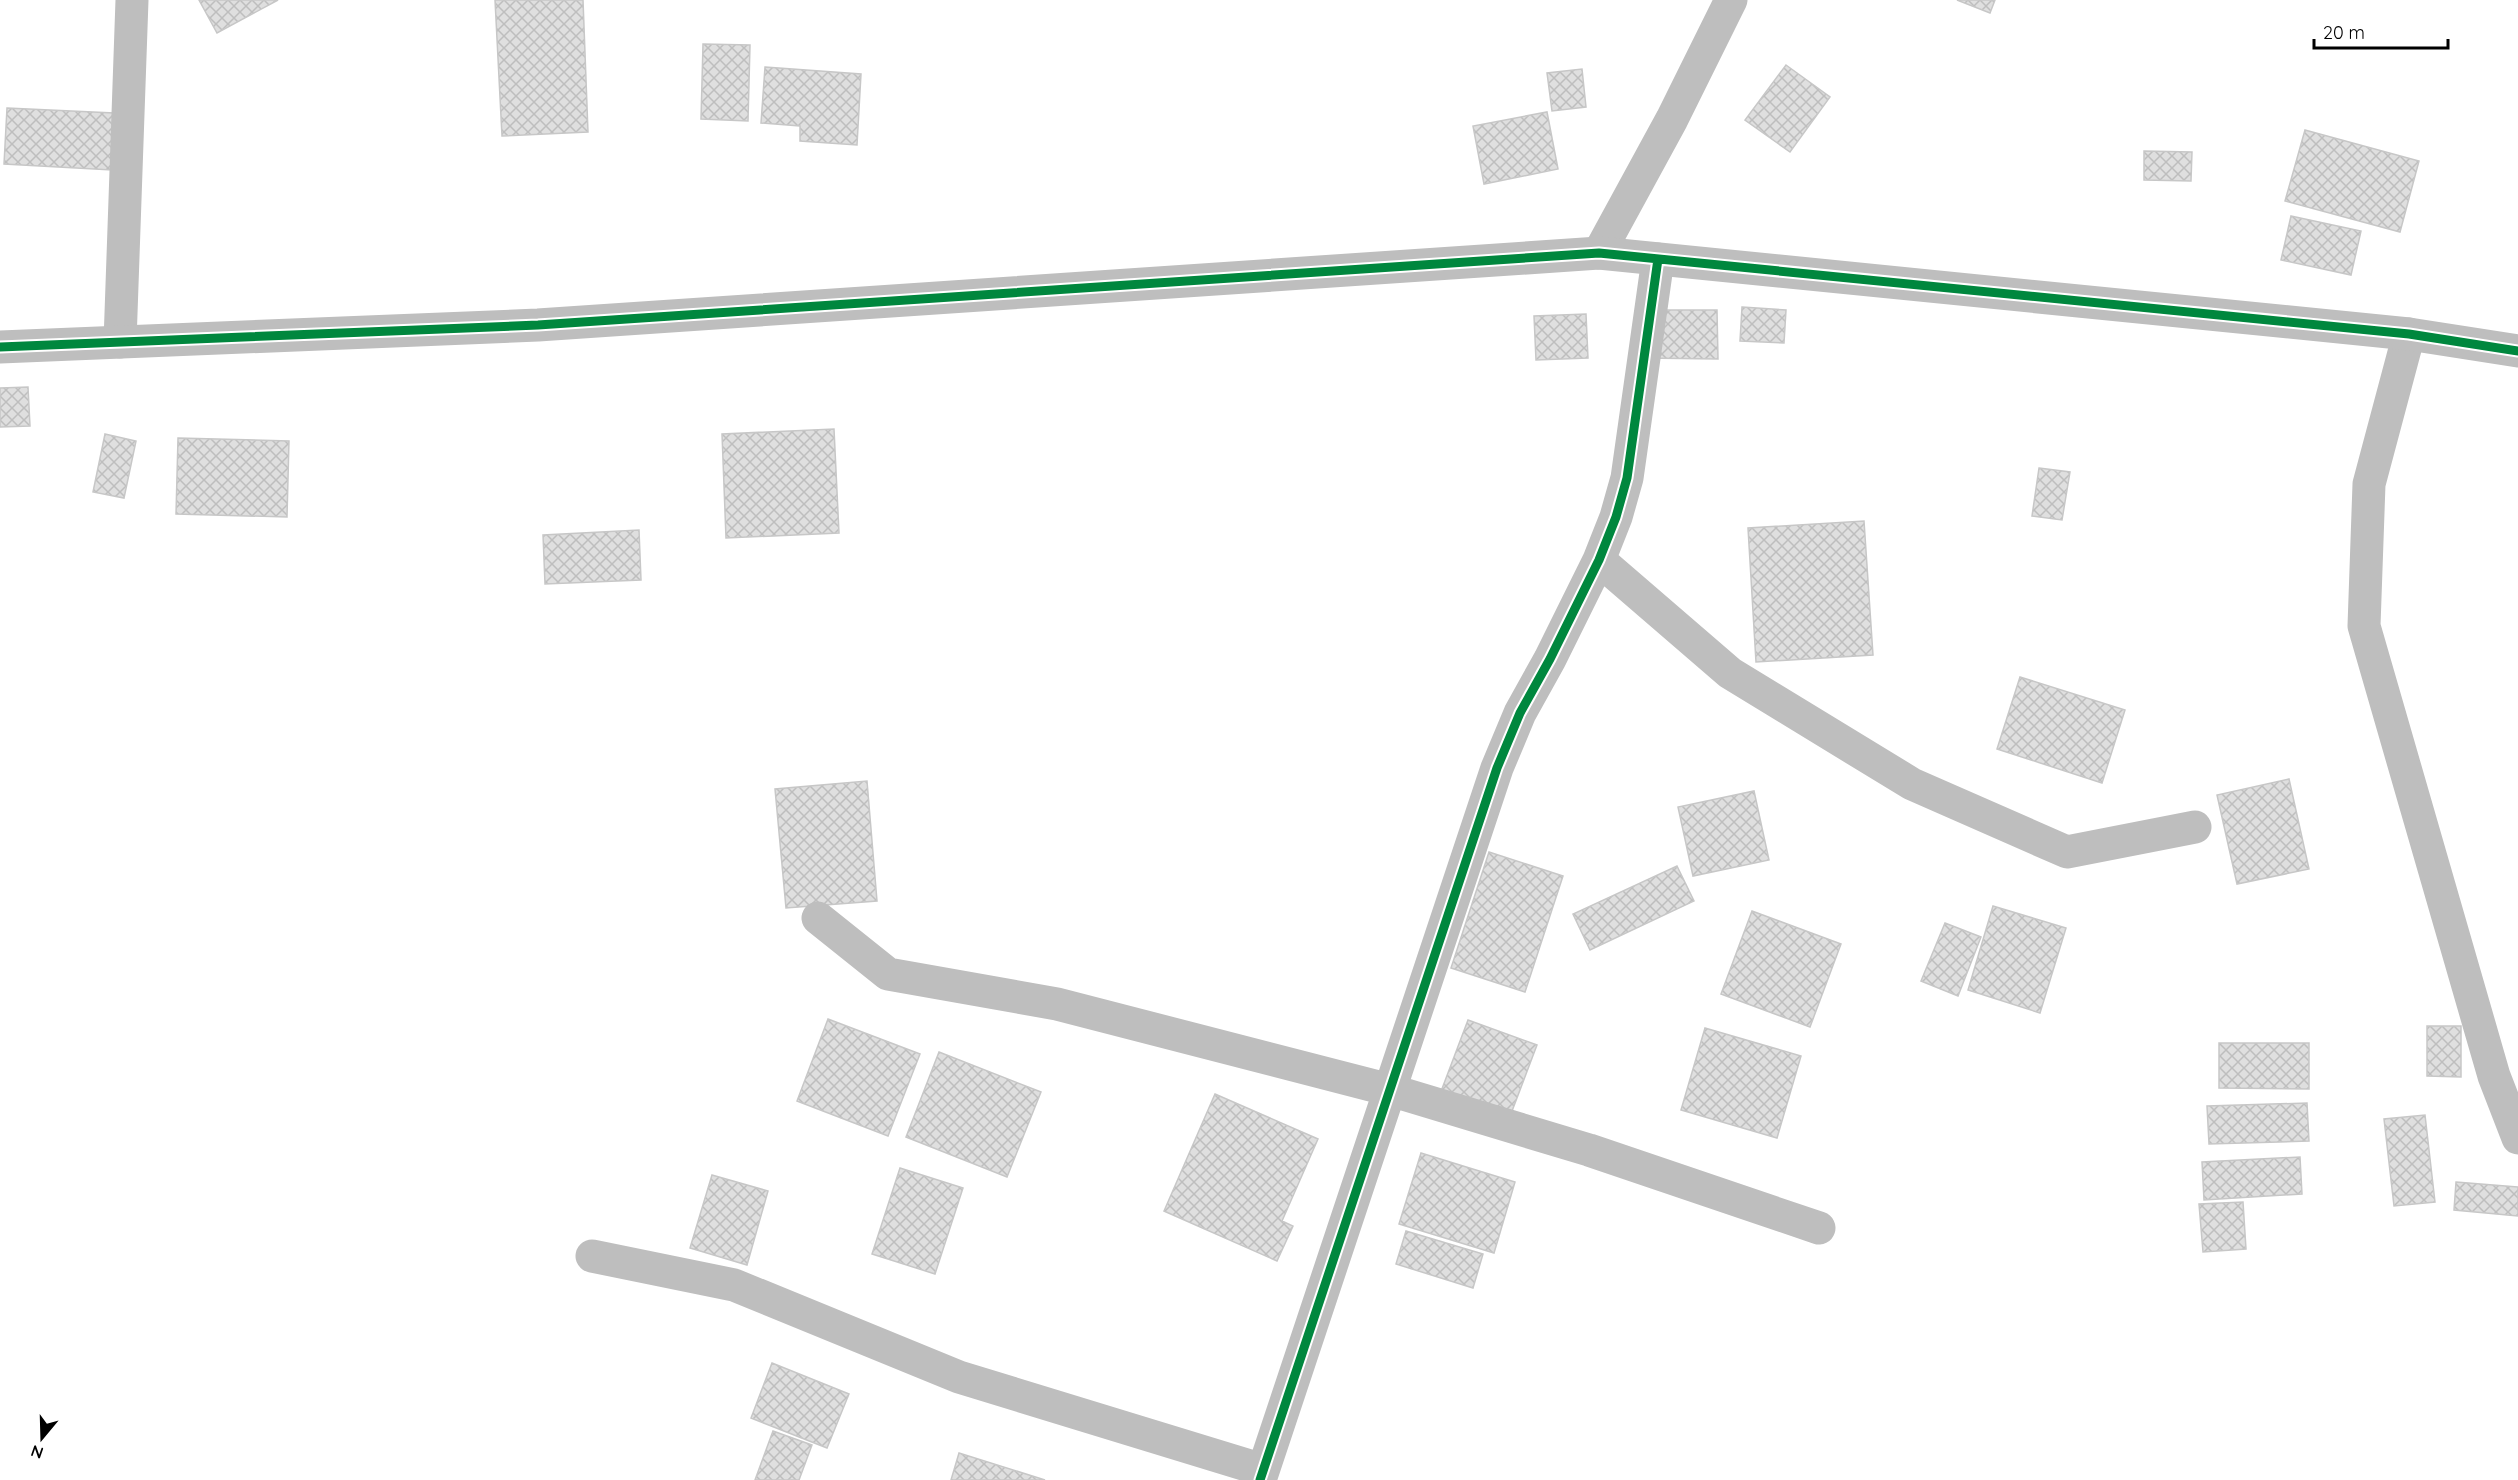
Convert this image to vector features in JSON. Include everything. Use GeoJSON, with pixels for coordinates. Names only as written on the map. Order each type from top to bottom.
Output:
{"type":"FeatureCollection","features":[{"type":"Feature","properties":{"kind":"street"},"geometry":{"type":"LineString","coordinates":[[120,342],[132,0]]}},
{"type":"Feature","properties":{"kind":"street"},"geometry":{"type":"LineString","coordinates":[[1599,254],[1672,119],[1731,0]]}},
{"type":"Feature","properties":{"kind":"street"},"geometry":{"type":"LineString","coordinates":[[0,347],[538,325],[1599,254],[2409,334],[2518,351]]}},
{"type":"Feature","properties":{"kind":"street"},"geometry":{"type":"LineString","coordinates":[[592,1256],[735,1285],[960,1377],[1262,1475],[1497,768],[1520,712],[1599,560],[1616,517],[1627,478],[1658,259]]}},
{"type":"Feature","properties":{"kind":"street"},"geometry":{"type":"LineString","coordinates":[[2409,334],[2369,484],[2364,627],[2494,1076],[2518,1138]]}},
{"type":"Feature","properties":{"kind":"street"},"geometry":{"type":"LineString","coordinates":[[1599,560],[1730,673],[1911,784],[2067,852],[2195,827]]}},
{"type":"Feature","properties":{"kind":"street"},"geometry":{"type":"LineString","coordinates":[[818,918],[888,974],[1057,1004],[1390,1090],[1589,1150],[1819,1228]]}},
{"type":"Feature","properties":{"kind":"building"},"geometry":{"type":"Polygon","coordinates":[[[199,0],[278,0],[217,33],[199,0]]]}},
{"type":"Feature","properties":{"kind":"building"},"geometry":{"type":"Polygon","coordinates":[[[495,0],[583,0],[588,132],[502,136],[495,0]]]}},
{"type":"Feature","properties":{"kind":"building"},"geometry":{"type":"Polygon","coordinates":[[[1957,0],[1995,0],[1990,13],[1957,0]]]}},
{"type":"Feature","properties":{"kind":"building"},"geometry":{"type":"Polygon","coordinates":[[[703,44],[750,45],[748,121],[701,119],[703,44]]]}},
{"type":"Feature","properties":{"kind":"building"},"geometry":{"type":"Polygon","coordinates":[[[1786,65],[1830,97],[1790,152],[1745,120],[1786,65]]]}},
{"type":"Feature","properties":{"kind":"building"},"geometry":{"type":"Polygon","coordinates":[[[765,67],[861,74],[857,145],[800,141],[800,126],[761,123],[765,67]]]}},
{"type":"Feature","properties":{"kind":"building"},"geometry":{"type":"Polygon","coordinates":[[[1582,69],[1586,107],[1552,111],[1547,73],[1582,69]]]}},
{"type":"Feature","properties":{"kind":"building"},"geometry":{"type":"Polygon","coordinates":[[[7,108],[114,113],[112,170],[4,164],[7,108]]]}},
{"type":"Feature","properties":{"kind":"building"},"geometry":{"type":"Polygon","coordinates":[[[1547,112],[1558,169],[1484,184],[1473,126],[1547,112]]]}},
{"type":"Feature","properties":{"kind":"building"},"geometry":{"type":"Polygon","coordinates":[[[2305,130],[2419,161],[2400,232],[2285,201],[2305,130]]]}},
{"type":"Feature","properties":{"kind":"building"},"geometry":{"type":"Polygon","coordinates":[[[2144,151],[2192,152],[2191,181],[2144,180],[2144,151]]]}},
{"type":"Feature","properties":{"kind":"building"},"geometry":{"type":"Polygon","coordinates":[[[2291,216],[2361,231],[2351,275],[2281,260],[2291,216]]]}},
{"type":"Feature","properties":{"kind":"building"},"geometry":{"type":"Polygon","coordinates":[[[1742,307],[1786,310],[1784,343],[1740,341],[1742,307]]]}},
{"type":"Feature","properties":{"kind":"building"},"geometry":{"type":"Polygon","coordinates":[[[1642,310],[1717,310],[1718,359],[1642,358],[1642,310]]]}},
{"type":"Feature","properties":{"kind":"building"},"geometry":{"type":"Polygon","coordinates":[[[1586,314],[1588,358],[1536,360],[1534,316],[1586,314]]]}},
{"type":"Feature","properties":{"kind":"building"},"geometry":{"type":"Polygon","coordinates":[[[28,387],[30,426],[0,427],[0,388],[28,387]]]}},
{"type":"Feature","properties":{"kind":"building"},"geometry":{"type":"Polygon","coordinates":[[[834,429],[839,533],[726,538],[722,434],[834,429]]]}},
{"type":"Feature","properties":{"kind":"building"},"geometry":{"type":"Polygon","coordinates":[[[105,434],[136,441],[124,498],[93,492],[105,434]]]}},
{"type":"Feature","properties":{"kind":"building"},"geometry":{"type":"Polygon","coordinates":[[[178,438],[289,441],[287,517],[176,514],[178,438]]]}},
{"type":"Feature","properties":{"kind":"building"},"geometry":{"type":"Polygon","coordinates":[[[2039,468],[2070,472],[2062,520],[2032,516],[2039,468]]]}},
{"type":"Feature","properties":{"kind":"building"},"geometry":{"type":"Polygon","coordinates":[[[1864,521],[1873,655],[1756,662],[1748,528],[1864,521]]]}},
{"type":"Feature","properties":{"kind":"building"},"geometry":{"type":"Polygon","coordinates":[[[639,530],[641,580],[545,584],[543,535],[639,530]]]}},
{"type":"Feature","properties":{"kind":"building"},"geometry":{"type":"Polygon","coordinates":[[[2020,677],[2125,710],[2102,783],[1997,749],[2020,677]]]}},
{"type":"Feature","properties":{"kind":"building"},"geometry":{"type":"Polygon","coordinates":[[[2289,779],[2309,869],[2237,884],[2217,795],[2289,779]]]}},
{"type":"Feature","properties":{"kind":"building"},"geometry":{"type":"Polygon","coordinates":[[[867,781],[877,901],[786,908],[775,789],[867,781]]]}},
{"type":"Feature","properties":{"kind":"building"},"geometry":{"type":"Polygon","coordinates":[[[1754,791],[1769,860],[1693,876],[1678,807],[1754,791]]]}},
{"type":"Feature","properties":{"kind":"building"},"geometry":{"type":"Polygon","coordinates":[[[1489,852],[1563,876],[1525,992],[1451,968],[1489,852]]]}},
{"type":"Feature","properties":{"kind":"building"},"geometry":{"type":"Polygon","coordinates":[[[1677,866],[1694,901],[1590,950],[1573,914],[1677,866]]]}},
{"type":"Feature","properties":{"kind":"building"},"geometry":{"type":"Polygon","coordinates":[[[1993,906],[2066,928],[2040,1013],[1968,990],[1993,906]]]}},
{"type":"Feature","properties":{"kind":"building"},"geometry":{"type":"Polygon","coordinates":[[[1752,911],[1841,944],[1810,1027],[1721,994],[1752,911]]]}},
{"type":"Feature","properties":{"kind":"building"},"geometry":{"type":"Polygon","coordinates":[[[1945,923],[1981,937],[1958,996],[1921,981],[1945,923]]]}},
{"type":"Feature","properties":{"kind":"building"},"geometry":{"type":"Polygon","coordinates":[[[828,1019],[920,1054],[888,1136],[797,1101],[828,1019]]]}},
{"type":"Feature","properties":{"kind":"building"},"geometry":{"type":"Polygon","coordinates":[[[1468,1020],[1537,1045],[1509,1119],[1440,1094],[1468,1020]]]}},
{"type":"Feature","properties":{"kind":"building"},"geometry":{"type":"Polygon","coordinates":[[[2427,1026],[2461,1026],[2461,1077],[2427,1076],[2427,1026]]]}},
{"type":"Feature","properties":{"kind":"building"},"geometry":{"type":"Polygon","coordinates":[[[1705,1028],[1801,1056],[1777,1138],[1681,1110],[1705,1028]]]}},
{"type":"Feature","properties":{"kind":"building"},"geometry":{"type":"Polygon","coordinates":[[[2219,1043],[2309,1043],[2309,1089],[2219,1088],[2219,1043]]]}},
{"type":"Feature","properties":{"kind":"building"},"geometry":{"type":"Polygon","coordinates":[[[939,1052],[1041,1092],[1007,1177],[906,1137],[939,1052]]]}},
{"type":"Feature","properties":{"kind":"building"},"geometry":{"type":"Polygon","coordinates":[[[1215,1094],[1318,1139],[1282,1221],[1293,1226],[1277,1261],[1164,1211],[1215,1094]]]}},
{"type":"Feature","properties":{"kind":"building"},"geometry":{"type":"Polygon","coordinates":[[[2307,1103],[2309,1141],[2209,1144],[2207,1106],[2307,1103]]]}},
{"type":"Feature","properties":{"kind":"building"},"geometry":{"type":"Polygon","coordinates":[[[2425,1115],[2435,1202],[2394,1206],[2384,1119],[2425,1115]]]}},
{"type":"Feature","properties":{"kind":"building"},"geometry":{"type":"Polygon","coordinates":[[[1421,1153],[1515,1182],[1494,1253],[1399,1224],[1421,1153]]]}},
{"type":"Feature","properties":{"kind":"building"},"geometry":{"type":"Polygon","coordinates":[[[2300,1157],[2302,1194],[2204,1200],[2202,1162],[2300,1157]]]}},
{"type":"Feature","properties":{"kind":"building"},"geometry":{"type":"Polygon","coordinates":[[[900,1168],[963,1188],[935,1274],[872,1254],[900,1168]]]}},
{"type":"Feature","properties":{"kind":"building"},"geometry":{"type":"Polygon","coordinates":[[[712,1175],[768,1191],[747,1265],[690,1248],[712,1175]]]}},
{"type":"Feature","properties":{"kind":"building"},"geometry":{"type":"Polygon","coordinates":[[[2456,1182],[2518,1187],[2518,1216],[2454,1210],[2456,1182]]]}},
{"type":"Feature","properties":{"kind":"building"},"geometry":{"type":"Polygon","coordinates":[[[2243,1202],[2246,1249],[2203,1252],[2199,1204],[2243,1202]]]}},
{"type":"Feature","properties":{"kind":"building"},"geometry":{"type":"Polygon","coordinates":[[[1406,1231],[1483,1254],[1473,1288],[1396,1264],[1406,1231]]]}},
{"type":"Feature","properties":{"kind":"building"},"geometry":{"type":"Polygon","coordinates":[[[772,1363],[849,1394],[827,1448],[751,1418],[772,1363]]]}},
{"type":"Feature","properties":{"kind":"building"},"geometry":{"type":"Polygon","coordinates":[[[773,1431],[812,1445],[799,1480],[755,1480],[773,1431]]]}},
{"type":"Feature","properties":{"kind":"building"},"geometry":{"type":"Polygon","coordinates":[[[959,1453],[1045,1480],[951,1480],[959,1453]]]}},
{"type":"Feature","properties":{"kind":"cycle path"},"geometry":{"type":"LineString","coordinates":[[0,347],[538,325],[1599,253],[2409,334],[2518,351]]}},
{"type":"Feature","properties":{"kind":"cycle path"},"geometry":{"type":"LineString","coordinates":[[1260,1480],[1497,768],[1520,713],[1550,659],[1599,560],[1616,517],[1627,478],[1658,259]]}}]}
